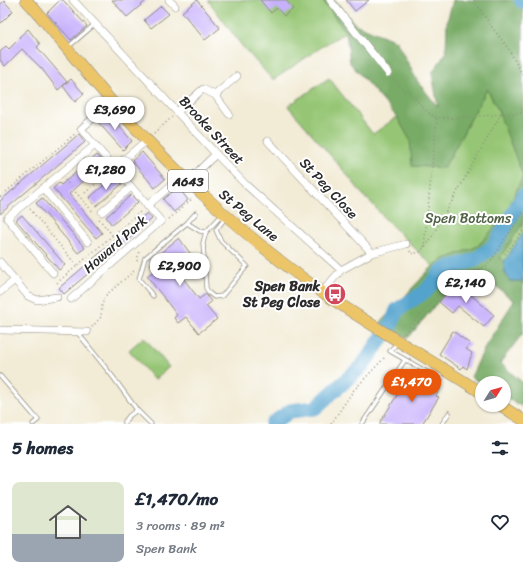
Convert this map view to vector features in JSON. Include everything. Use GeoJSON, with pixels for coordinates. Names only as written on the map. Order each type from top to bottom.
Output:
{"type":"FeatureCollection","features":[{"type":"Feature","properties":{"kind":"main road","name":"St Peg Lane"},"geometry":{"type":"LineString","coordinates":[[26,0],[147,140],[225,215],[322,292],[397,340]]}},
{"type":"Feature","properties":{"kind":"main road","name":"A643"},"geometry":{"type":"LineString","coordinates":[[397,340],[475,389]]}},
{"type":"Feature","properties":{"kind":"main road"},"geometry":{"type":"LineString","coordinates":[[511,412],[523,420]]}},
{"type":"Feature","properties":{"kind":"street","name":"Brooke Street"},"geometry":{"type":"LineString","coordinates":[[73,0],[246,185],[341,270]]}},
{"type":"Feature","properties":{"kind":"street"},"geometry":{"type":"LineString","coordinates":[[169,0],[175,6]]}},
{"type":"Feature","properties":{"kind":"street"},"geometry":{"type":"LineString","coordinates":[[330,0],[388,73]]}},
{"type":"Feature","properties":{"kind":"street"},"geometry":{"type":"LineString","coordinates":[[215,95],[237,76]]}},
{"type":"Feature","properties":{"kind":"street"},"geometry":{"type":"LineString","coordinates":[[177,112],[202,89],[215,95],[229,114]]}},
{"type":"Feature","properties":{"kind":"street"},"geometry":{"type":"LineString","coordinates":[[81,129],[112,101]]}},
{"type":"Feature","properties":{"kind":"street","name":"Howard Park"},"geometry":{"type":"LineString","coordinates":[[71,299],[161,221],[81,129]]}},
{"type":"Feature","properties":{"kind":"street"},"geometry":{"type":"LineString","coordinates":[[114,168],[147,140]]}},
{"type":"Feature","properties":{"kind":"street","name":"St Peg Close"},"geometry":{"type":"LineString","coordinates":[[268,141],[372,253]]}},
{"type":"Feature","properties":{"kind":"street"},"geometry":{"type":"LineString","coordinates":[[53,273],[7,218],[95,145]]}},
{"type":"Feature","properties":{"kind":"street","name":"Howard Park"},"geometry":{"type":"LineString","coordinates":[[148,206],[216,154]]}},
{"type":"Feature","properties":{"kind":"street"},"geometry":{"type":"LineString","coordinates":[[102,212],[131,187]]}},
{"type":"Feature","properties":{"kind":"street","name":"Howard Park"},"geometry":{"type":"LineString","coordinates":[[42,188],[88,242]]}},
{"type":"Feature","properties":{"kind":"street"},"geometry":{"type":"LineString","coordinates":[[322,292],[341,270],[372,253],[406,244]]}},
{"type":"Feature","properties":{"kind":"street"},"geometry":{"type":"LineString","coordinates":[[0,262],[28,296],[37,300],[57,297]]}},
{"type":"Feature","properties":{"kind":"street"},"geometry":{"type":"LineString","coordinates":[[0,292],[15,280]]}},
{"type":"Feature","properties":{"kind":"street"},"geometry":{"type":"LineString","coordinates":[[0,330],[86,332]]}},
{"type":"Feature","properties":{"kind":"lane"},"geometry":{"type":"LineString","coordinates":[[67,48],[95,24]]}},
{"type":"Feature","properties":{"kind":"lane"},"geometry":{"type":"LineString","coordinates":[[153,296],[139,279],[145,258],[187,223],[196,213]]}},
{"type":"Feature","properties":{"kind":"lane"},"geometry":{"type":"LineString","coordinates":[[225,215],[216,230],[221,241],[247,266],[222,296],[214,297],[206,288],[203,242],[206,232],[225,215]]}},
{"type":"Feature","properties":{"kind":"lane"},"geometry":{"type":"LineString","coordinates":[[187,223],[200,231],[206,232]]}},
{"type":"Feature","properties":{"kind":"lane"},"geometry":{"type":"LineString","coordinates":[[77,332],[137,410],[151,424]]}},
{"type":"Feature","properties":{"kind":"lane"},"geometry":{"type":"LineString","coordinates":[[397,340],[390,351],[441,380]]}},
{"type":"Feature","properties":{"kind":"lane"},"geometry":{"type":"LineString","coordinates":[[362,424],[405,360]]}},
{"type":"Feature","properties":{"kind":"lane"},"geometry":{"type":"LineString","coordinates":[[0,376],[41,424]]}},
{"type":"Feature","properties":{"kind":"lane"},"geometry":{"type":"LineString","coordinates":[[125,424],[125,421],[129,416],[137,410]]}},
{"type":"Feature","properties":{"kind":"lane"},"geometry":{"type":"LineString","coordinates":[[442,424],[449,413]]}},
{"type":"Feature","properties":{"kind":"lane"},"geometry":{"type":"LineString","coordinates":[[33,424],[38,420]]}},
{"type":"Feature","properties":{"kind":"path"},"geometry":{"type":"LineString","coordinates":[[474,0],[508,48],[523,76]]}},
{"type":"Feature","properties":{"kind":"path"},"geometry":{"type":"LineString","coordinates":[[388,73],[405,91],[407,89],[434,116],[437,117],[476,117],[523,113]]}},
{"type":"Feature","properties":{"kind":"path"},"geometry":{"type":"LineString","coordinates":[[147,140],[177,112]]}},
{"type":"Feature","properties":{"kind":"path"},"geometry":{"type":"LineString","coordinates":[[406,244],[411,254],[420,252],[429,242],[501,114]]}},
{"type":"Feature","properties":{"kind":"path"},"geometry":{"type":"LineString","coordinates":[[424,247],[437,117]]}},
{"type":"Feature","properties":{"kind":"path"},"geometry":{"type":"LineString","coordinates":[[0,197],[81,129]]}},
{"type":"Feature","properties":{"kind":"path"},"geometry":{"type":"LineString","coordinates":[[85,193],[114,168]]}},
{"type":"Feature","properties":{"kind":"path"},"geometry":{"type":"LineString","coordinates":[[60,174],[94,213]]}},
{"type":"Feature","properties":{"kind":"path"},"geometry":{"type":"LineString","coordinates":[[161,221],[164,223],[200,192]]}},
{"type":"Feature","properties":{"kind":"path","name":"Howard Park"},"geometry":{"type":"LineString","coordinates":[[25,203],[77,266]]}},
{"type":"Feature","properties":{"kind":"path","name":"Howard Park"},"geometry":{"type":"LineString","coordinates":[[57,283],[148,206]]}},
{"type":"Feature","properties":{"kind":"path"},"geometry":{"type":"LineString","coordinates":[[397,340],[451,282],[488,265],[523,212]]}},
{"type":"Feature","properties":{"kind":"path"},"geometry":{"type":"LineString","coordinates":[[98,219],[113,236]]}},
{"type":"Feature","properties":{"kind":"path"},"geometry":{"type":"LineString","coordinates":[[505,254],[523,231]]}},
{"type":"Feature","properties":{"kind":"path"},"geometry":{"type":"LineString","coordinates":[[86,332],[101,316],[105,296],[134,271],[139,255],[140,239]]}},
{"type":"Feature","properties":{"kind":"path"},"geometry":{"type":"LineString","coordinates":[[331,424],[354,391],[390,351]]}},
{"type":"Feature","properties":{"kind":"green space"},"geometry":{"type":"Polygon","coordinates":[[[208,0],[322,0],[346,32],[273,80],[242,46],[208,0]]]}},
{"type":"Feature","properties":{"kind":"green space"},"geometry":{"type":"Polygon","coordinates":[[[322,0],[334,0],[355,24],[396,41],[418,82],[438,107],[432,73],[446,53],[447,22],[453,0],[523,0],[523,176],[497,108],[487,89],[444,168],[412,166],[410,140],[397,117],[350,63],[346,32],[322,0]]]}},
{"type":"Feature","properties":{"kind":"green space","name":"Spen Bottoms"},"geometry":{"type":"Polygon","coordinates":[[[329,78],[373,134],[397,117],[444,168],[487,89],[523,109],[523,287],[514,301],[479,272],[455,281],[408,338],[380,323],[433,266],[386,220],[368,199],[367,200],[288,106],[329,78]]]}},
{"type":"Feature","properties":{"kind":"green space"},"geometry":{"type":"Polygon","coordinates":[[[523,176],[523,223],[500,258],[504,262],[505,272],[510,281],[523,281],[523,333],[500,363],[523,383],[523,407],[511,401],[511,376],[475,376],[475,380],[471,377],[486,345],[514,301],[480,272],[455,281],[408,338],[380,323],[433,266],[442,260],[478,246],[506,214],[523,176]]]}},
{"type":"Feature","properties":{"kind":"green space"},"geometry":{"type":"Polygon","coordinates":[[[144,337],[169,367],[154,380],[129,350],[144,337]]]}},
{"type":"Feature","properties":{"kind":"water"},"geometry":{"type":"Polygon","coordinates":[[[523,233],[523,281],[510,281],[505,272],[504,262],[523,233]]]}},
{"type":"Feature","properties":{"kind":"building"},"geometry":{"type":"Polygon","coordinates":[[[60,0],[63,0],[87,26],[71,40],[47,13],[60,0]]]}},
{"type":"Feature","properties":{"kind":"building"},"geometry":{"type":"Polygon","coordinates":[[[112,0],[147,0],[127,17],[112,0]]]}},
{"type":"Feature","properties":{"kind":"building"},"geometry":{"type":"Polygon","coordinates":[[[197,0],[220,28],[205,40],[182,12],[197,0]]]}},
{"type":"Feature","properties":{"kind":"building"},"geometry":{"type":"Polygon","coordinates":[[[260,0],[286,0],[293,9],[284,16],[277,8],[271,13],[260,0]]]}},
{"type":"Feature","properties":{"kind":"building"},"geometry":{"type":"Polygon","coordinates":[[[346,0],[369,0],[355,11],[346,0]]]}},
{"type":"Feature","properties":{"kind":"building"},"geometry":{"type":"Polygon","coordinates":[[[4,1],[13,11],[0,24],[0,5],[4,1]]]}},
{"type":"Feature","properties":{"kind":"building"},"geometry":{"type":"Polygon","coordinates":[[[161,6],[169,14],[151,28],[144,20],[161,6]]]}},
{"type":"Feature","properties":{"kind":"building"},"geometry":{"type":"Polygon","coordinates":[[[28,29],[40,44],[37,47],[67,82],[58,90],[42,69],[22,49],[5,66],[0,60],[0,52],[6,46],[9,49],[28,29]]]}},
{"type":"Feature","properties":{"kind":"building"},"geometry":{"type":"Polygon","coordinates":[[[71,79],[84,94],[75,102],[63,86],[71,79]]]}},
{"type":"Feature","properties":{"kind":"building"},"geometry":{"type":"Polygon","coordinates":[[[107,112],[132,141],[123,150],[97,121],[107,112]]]}},
{"type":"Feature","properties":{"kind":"building"},"geometry":{"type":"Polygon","coordinates":[[[79,134],[85,142],[0,214],[0,201],[79,134]]]}},
{"type":"Feature","properties":{"kind":"building"},"geometry":{"type":"Polygon","coordinates":[[[142,152],[165,179],[155,188],[132,161],[142,152]]]}},
{"type":"Feature","properties":{"kind":"building"},"geometry":{"type":"Polygon","coordinates":[[[97,155],[104,163],[69,194],[102,233],[96,238],[53,188],[59,183],[61,185],[97,155]]]}},
{"type":"Feature","properties":{"kind":"building"},"geometry":{"type":"Polygon","coordinates":[[[115,176],[122,184],[96,206],[89,198],[115,176]]]}},
{"type":"Feature","properties":{"kind":"building"},"geometry":{"type":"Polygon","coordinates":[[[178,187],[188,200],[174,212],[163,199],[178,187]]]}},
{"type":"Feature","properties":{"kind":"building"},"geometry":{"type":"Polygon","coordinates":[[[131,195],[138,202],[112,225],[106,217],[131,195]]]}},
{"type":"Feature","properties":{"kind":"building"},"geometry":{"type":"Polygon","coordinates":[[[42,198],[85,248],[78,253],[36,203],[42,198]]]}},
{"type":"Feature","properties":{"kind":"building"},"geometry":{"type":"Polygon","coordinates":[[[147,213],[152,219],[64,294],[59,288],[147,213]]]}},
{"type":"Feature","properties":{"kind":"building"},"geometry":{"type":"Polygon","coordinates":[[[22,215],[65,265],[59,270],[16,220],[22,215]]]}},
{"type":"Feature","properties":{"kind":"building"},"geometry":{"type":"Polygon","coordinates":[[[179,238],[192,256],[176,269],[199,299],[206,294],[211,302],[206,306],[217,319],[199,333],[186,317],[178,323],[174,318],[177,315],[147,276],[155,270],[149,262],[179,238]]]}},
{"type":"Feature","properties":{"kind":"building"},"geometry":{"type":"Polygon","coordinates":[[[456,282],[494,315],[484,327],[458,306],[452,313],[439,302],[456,282]]]}},
{"type":"Feature","properties":{"kind":"building"},"geometry":{"type":"Polygon","coordinates":[[[453,331],[470,344],[466,349],[472,353],[467,369],[463,366],[461,369],[439,354],[453,331]]]}},
{"type":"Feature","properties":{"kind":"building"},"geometry":{"type":"Polygon","coordinates":[[[411,373],[440,389],[436,396],[439,397],[422,424],[379,424],[411,373]]]}},
{"type":"Feature","properties":{"kind":"waterway"},"geometry":{"type":"LineString","coordinates":[[272,424],[290,411],[315,408],[363,365],[392,323],[397,310],[426,291],[443,270],[475,260],[495,245],[523,196]]}},
{"type":"Feature","properties":{"kind":"place","name":"Spen Bank St Peg Close"},"geometry":{"type":"Point","coordinates":[335,294]}}]}
